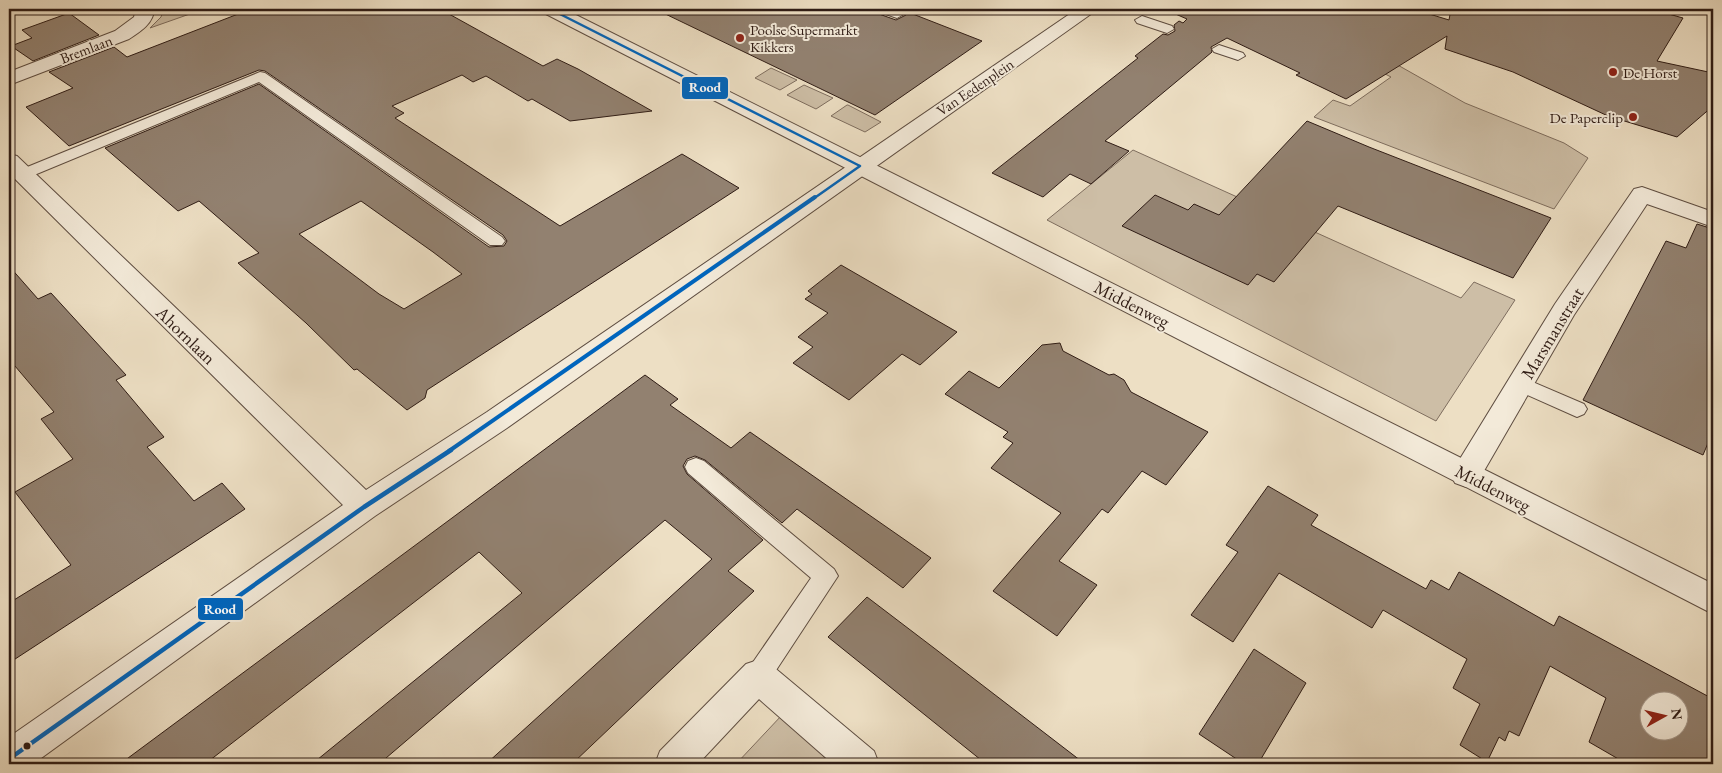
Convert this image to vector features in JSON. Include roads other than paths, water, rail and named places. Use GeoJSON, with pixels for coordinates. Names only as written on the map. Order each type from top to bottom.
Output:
{"type":"FeatureCollection","features":[{"type":"Feature","properties":{"kind":"street","name":"Bremlaan"},"geometry":{"type":"LineString","coordinates":[[12,78],[122,35],[138,24],[145,13],[145,9]]}},
{"type":"Feature","properties":{"kind":"street","name":"Middenweg"},"geometry":{"type":"LineString","coordinates":[[550,9],[1713,600]]}},
{"type":"Feature","properties":{"kind":"street","name":"Van Eedenplein"},"geometry":{"type":"LineString","coordinates":[[9,759],[364,507],[497,420],[860,166],[1089,9]]}},
{"type":"Feature","properties":{"kind":"street","name":"Ahornlaan"},"geometry":{"type":"LineString","coordinates":[[15,168],[364,507]]}},
{"type":"Feature","properties":{"kind":"street","name":"Marsmanstraat"},"geometry":{"type":"LineString","coordinates":[[1466,475],[1564,310],[1642,194],[1713,220]]}},
{"type":"Feature","properties":{"kind":"street"},"geometry":{"type":"LineString","coordinates":[[673,764],[758,676],[861,764]]}},
{"type":"Feature","properties":{"kind":"lane"},"geometry":{"type":"LineString","coordinates":[[1142,20],[1167,30]]}},
{"type":"Feature","properties":{"kind":"lane"},"geometry":{"type":"LineString","coordinates":[[1219,49],[1238,56]]}},
{"type":"Feature","properties":{"kind":"lane"},"geometry":{"type":"LineString","coordinates":[[15,168],[260,76],[496,241]]}},
{"type":"Feature","properties":{"kind":"lane"},"geometry":{"type":"LineString","coordinates":[[1521,384],[1577,409]]}},
{"type":"Feature","properties":{"kind":"lane"},"geometry":{"type":"LineString","coordinates":[[696,467],[826,576],[758,676]]}},
{"type":"Feature","properties":{"kind":"place","name":"Poolse Supermarkt Kikkers"},"geometry":{"type":"Point","coordinates":[740,38]}},
{"type":"Feature","properties":{"kind":"place","name":"De Horst"},"geometry":{"type":"Point","coordinates":[1613,72]}},
{"type":"Feature","properties":{"kind":"place","name":"De Paperclip"},"geometry":{"type":"Point","coordinates":[1633,117]}}]}
